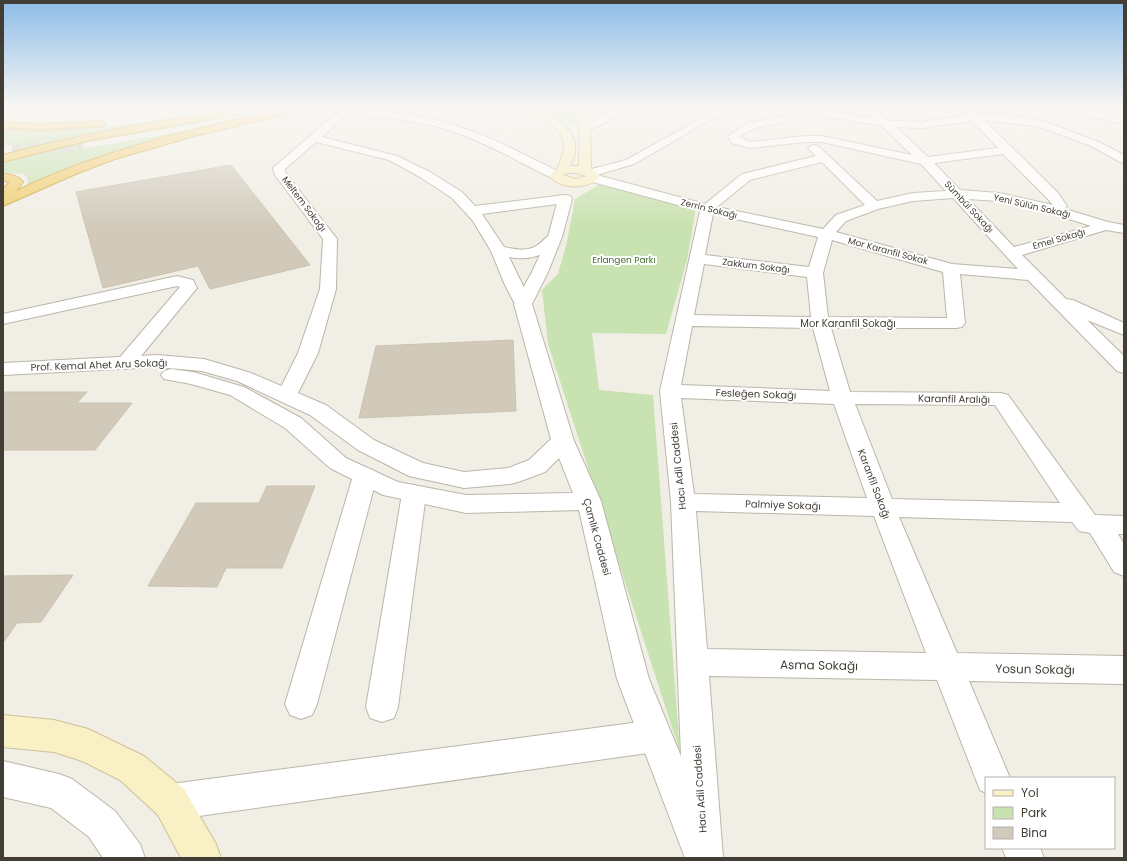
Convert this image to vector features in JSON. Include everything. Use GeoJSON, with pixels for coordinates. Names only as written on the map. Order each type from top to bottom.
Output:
{"type":"FeatureCollection","features":[{"type":"Feature","properties":{"kind":"highway"},"geometry":{"type":"LineString","coordinates":[[3,160],[44,148]]}},
{"type":"Feature","properties":{"kind":"highway"},"geometry":{"type":"LineString","coordinates":[[3,202],[53,178],[121,154],[142,148]]}},
{"type":"Feature","properties":{"kind":"highway"},"geometry":{"type":"LineString","coordinates":[[3,177],[14,179],[17,182],[3,195]]}},
{"type":"Feature","properties":{"kind":"main road"},"geometry":{"type":"LineString","coordinates":[[560,181],[570,153],[570,148]]}},
{"type":"Feature","properties":{"kind":"main road"},"geometry":{"type":"LineString","coordinates":[[584,148],[584,154],[590,175]]}},
{"type":"Feature","properties":{"kind":"main road"},"geometry":{"type":"LineString","coordinates":[[560,181],[590,175]]}},
{"type":"Feature","properties":{"kind":"main road"},"geometry":{"type":"LineString","coordinates":[[560,181],[570,182],[590,175]]}},
{"type":"Feature","properties":{"kind":"main road"},"geometry":{"type":"LineString","coordinates":[[3,731],[54,736],[88,746],[132,768],[171,802],[202,858]]}},
{"type":"Feature","properties":{"kind":"street","name":"Meltem Sokağı"},"geometry":{"type":"LineString","coordinates":[[287,395],[308,354],[328,289],[330,239],[279,172],[279,168],[302,148]]}},
{"type":"Feature","properties":{"kind":"street","name":"Çamlık Caddesi"},"geometry":{"type":"LineString","coordinates":[[354,148],[393,158],[424,174],[458,195],[499,251],[513,285],[523,304],[563,441],[589,501],[633,679],[704,858]]}},
{"type":"Feature","properties":{"kind":"street"},"geometry":{"type":"LineString","coordinates":[[500,148],[560,181]]}},
{"type":"Feature","properties":{"kind":"street"},"geometry":{"type":"LineString","coordinates":[[590,175],[630,162],[655,148]]}},
{"type":"Feature","properties":{"kind":"street"},"geometry":{"type":"LineString","coordinates":[[814,148],[874,206]]}},
{"type":"Feature","properties":{"kind":"street"},"geometry":{"type":"LineString","coordinates":[[863,148],[926,161],[1006,150],[1060,206],[1054,210]]}},
{"type":"Feature","properties":{"kind":"street","name":"Sümbül Sokağı"},"geometry":{"type":"LineString","coordinates":[[912,148],[1032,275],[1124,367]]}},
{"type":"Feature","properties":{"kind":"street"},"geometry":{"type":"LineString","coordinates":[[1103,148],[1124,160]]}},
{"type":"Feature","properties":{"kind":"street"},"geometry":{"type":"LineString","coordinates":[[707,209],[746,177],[824,158]]}},
{"type":"Feature","properties":{"kind":"street","name":"Zerrin Sokağı"},"geometry":{"type":"LineString","coordinates":[[590,175],[707,209],[826,234]]}},
{"type":"Feature","properties":{"kind":"street"},"geometry":{"type":"LineString","coordinates":[[471,211],[560,181]]}},
{"type":"Feature","properties":{"kind":"street"},"geometry":{"type":"LineString","coordinates":[[523,304],[540,272],[555,237],[560,181]]}},
{"type":"Feature","properties":{"kind":"street","name":"Yeni Sülün Sokağı"},"geometry":{"type":"LineString","coordinates":[[957,194],[999,197],[1054,210],[1106,226]]}},
{"type":"Feature","properties":{"kind":"street","name":"Karanfil Sokağı"},"geometry":{"type":"LineString","coordinates":[[957,194],[913,197],[874,206],[841,218],[826,234],[815,273],[820,322],[842,398],[883,508],[992,777]]}},
{"type":"Feature","properties":{"kind":"street","name":"Hacı Adil Caddesi"},"geometry":{"type":"LineString","coordinates":[[704,858],[683,502],[670,391],[707,209]]}},
{"type":"Feature","properties":{"kind":"street"},"geometry":{"type":"LineString","coordinates":[[1106,226],[1124,229]]}},
{"type":"Feature","properties":{"kind":"street"},"geometry":{"type":"LineString","coordinates":[[1106,226],[1109,232],[1124,238]]}},
{"type":"Feature","properties":{"kind":"street","name":"Emel Sokağı"},"geometry":{"type":"LineString","coordinates":[[1011,253],[1106,226]]}},
{"type":"Feature","properties":{"kind":"street","name":"Mor Karanfil Sokak"},"geometry":{"type":"LineString","coordinates":[[826,234],[951,269]]}},
{"type":"Feature","properties":{"kind":"street"},"geometry":{"type":"LineString","coordinates":[[499,251],[522,255],[541,250],[555,237]]}},
{"type":"Feature","properties":{"kind":"street","name":"Zakkum Sokağı"},"geometry":{"type":"LineString","coordinates":[[697,259],[815,273]]}},
{"type":"Feature","properties":{"kind":"street"},"geometry":{"type":"LineString","coordinates":[[951,269],[1032,275]]}},
{"type":"Feature","properties":{"kind":"street","name":"Mor Karanfil Sokağı"},"geometry":{"type":"LineString","coordinates":[[685,320],[956,323],[951,269]]}},
{"type":"Feature","properties":{"kind":"street"},"geometry":{"type":"LineString","coordinates":[[3,318],[177,281],[187,283],[189,288],[125,362],[133,370],[193,378],[237,391],[293,423],[338,463],[392,489],[466,504],[589,501]]}},
{"type":"Feature","properties":{"kind":"street"},"geometry":{"type":"LineString","coordinates":[[1055,298],[1124,330]]}},
{"type":"Feature","properties":{"kind":"street","name":"Prof. Kemal Ahet Aru Sokağı"},"geometry":{"type":"LineString","coordinates":[[3,369],[157,361],[204,365],[244,377],[318,410],[366,445],[417,470],[464,480],[510,476],[537,466],[563,441]]}},
{"type":"Feature","properties":{"kind":"street","name":"Fesleğen Sokağı"},"geometry":{"type":"LineString","coordinates":[[670,391],[842,398]]}},
{"type":"Feature","properties":{"kind":"street"},"geometry":{"type":"LineString","coordinates":[[274,412],[287,395]]}},
{"type":"Feature","properties":{"kind":"street","name":"Karanfil Aralığı"},"geometry":{"type":"LineString","coordinates":[[842,398],[1001,400],[1088,518]]}},
{"type":"Feature","properties":{"kind":"street"},"geometry":{"type":"LineString","coordinates":[[382,707],[414,494],[439,474]]}},
{"type":"Feature","properties":{"kind":"street"},"geometry":{"type":"LineString","coordinates":[[301,704],[365,476]]}},
{"type":"Feature","properties":{"kind":"street","name":"Palmiye Sokağı"},"geometry":{"type":"LineString","coordinates":[[683,502],[883,508]]}},
{"type":"Feature","properties":{"kind":"street"},"geometry":{"type":"LineString","coordinates":[[883,508],[1088,518],[1124,525]]}},
{"type":"Feature","properties":{"kind":"street"},"geometry":{"type":"LineString","coordinates":[[1088,518],[1124,565]]}},
{"type":"Feature","properties":{"kind":"street","name":"Asma Sokağı"},"geometry":{"type":"LineString","coordinates":[[692,662],[946,667]]}},
{"type":"Feature","properties":{"kind":"street","name":"Yosun Sokağı"},"geometry":{"type":"LineString","coordinates":[[946,667],[1124,670]]}},
{"type":"Feature","properties":{"kind":"street"},"geometry":{"type":"LineString","coordinates":[[171,802],[655,736]]}},
{"type":"Feature","properties":{"kind":"street"},"geometry":{"type":"LineString","coordinates":[[3,779],[59,792],[102,824],[126,858]]}},
{"type":"Feature","properties":{"kind":"street"},"geometry":{"type":"LineString","coordinates":[[1022,849],[1026,858]]}},
{"type":"Feature","properties":{"kind":"green space"},"geometry":{"type":"Polygon","coordinates":[[[16,148],[43,148],[3,157],[3,153],[9,153],[16,148]]]}},
{"type":"Feature","properties":{"kind":"green space"},"geometry":{"type":"Polygon","coordinates":[[[54,148],[78,148],[76,150],[86,148],[147,148],[32,185],[27,185],[28,179],[24,174],[3,172],[3,162],[54,148]]]}},
{"type":"Feature","properties":{"kind":"green space","name":"Erlangen Parkı"},"geometry":{"type":"Polygon","coordinates":[[[602,183],[696,208],[687,260],[666,334],[592,333],[599,390],[653,395],[680,752],[548,344],[542,290],[558,274],[567,242],[575,199],[602,183]]]}},
{"type":"Feature","properties":{"kind":"building"},"geometry":{"type":"Polygon","coordinates":[[[231,165],[310,265],[210,289],[198,266],[103,288],[76,192],[231,165]]]}},
{"type":"Feature","properties":{"kind":"building"},"geometry":{"type":"Polygon","coordinates":[[[513,340],[516,411],[359,418],[376,346],[513,340]]]}},
{"type":"Feature","properties":{"kind":"building"},"geometry":{"type":"Polygon","coordinates":[[[3,392],[87,392],[77,403],[132,403],[95,450],[3,450],[3,392]]]}},
{"type":"Feature","properties":{"kind":"building"},"geometry":{"type":"Polygon","coordinates":[[[267,486],[315,486],[282,568],[226,568],[217,587],[148,586],[196,503],[259,503],[267,486]]]}},
{"type":"Feature","properties":{"kind":"building"},"geometry":{"type":"Polygon","coordinates":[[[73,575],[41,622],[17,623],[3,643],[3,576],[73,575]]]}},
{"type":"Feature","properties":{"kind":"tunnel"},"geometry":{"type":"LineString","coordinates":[[12,150],[38,148]]}}]}
